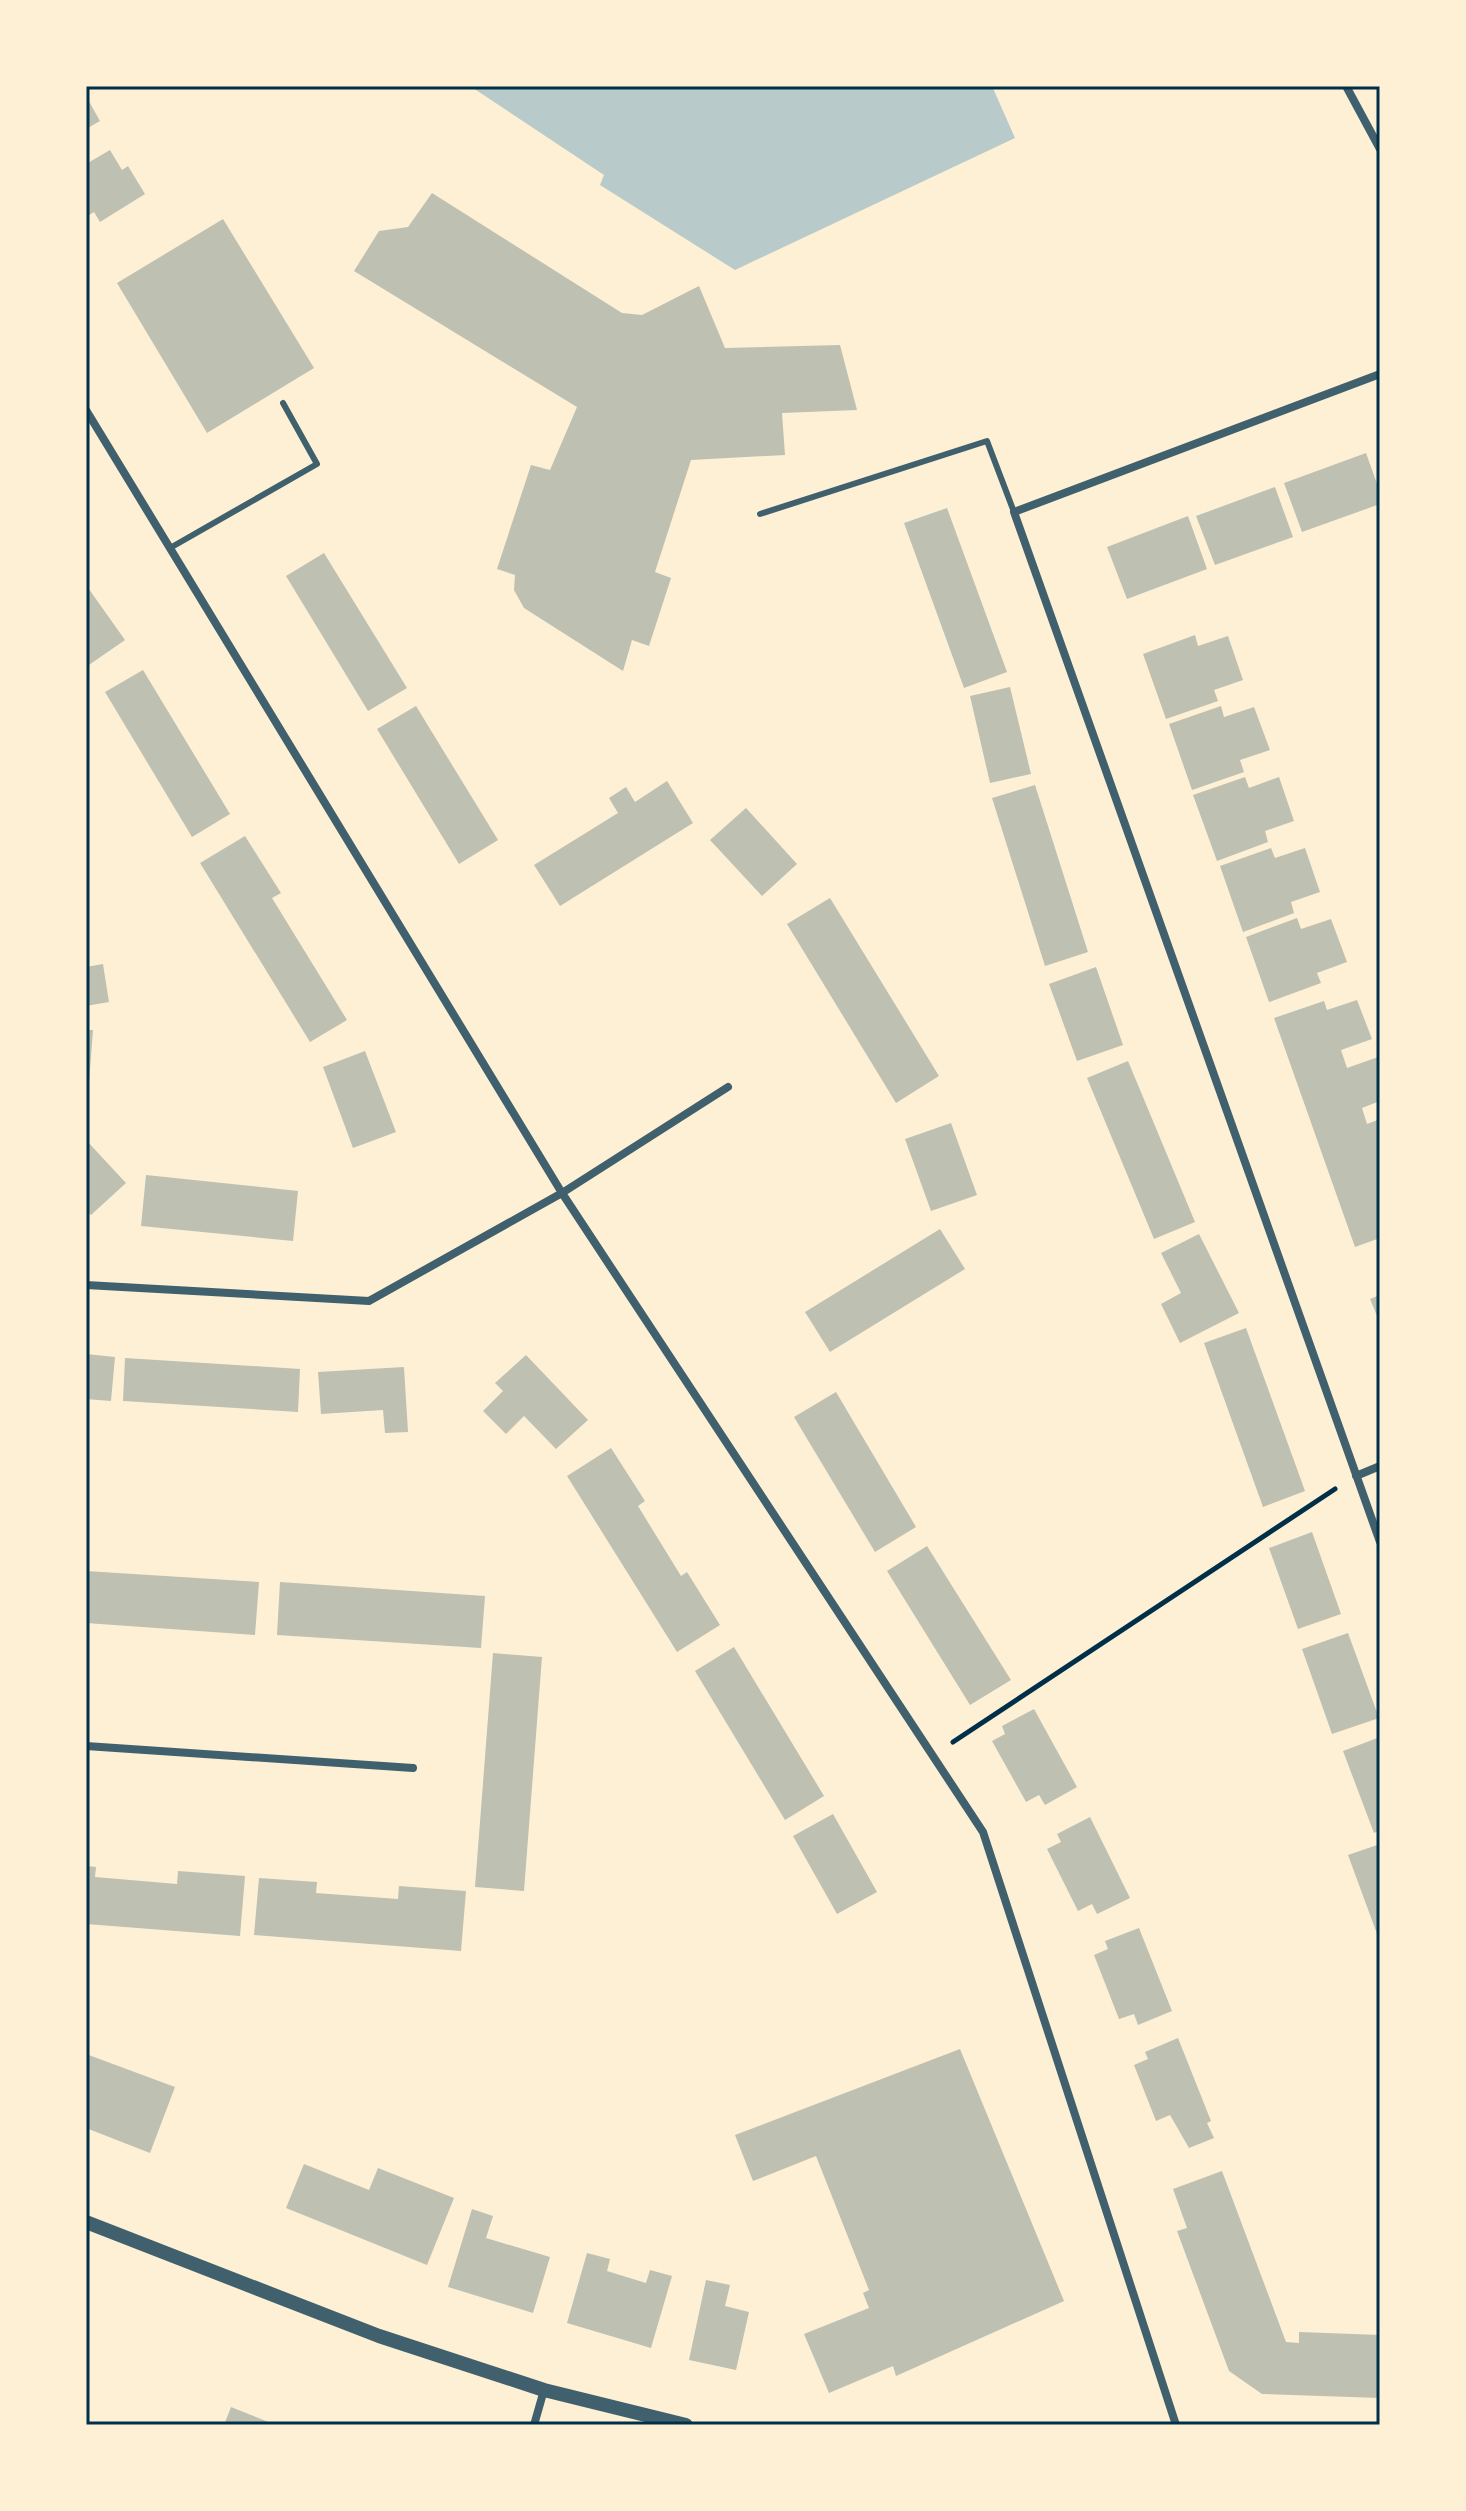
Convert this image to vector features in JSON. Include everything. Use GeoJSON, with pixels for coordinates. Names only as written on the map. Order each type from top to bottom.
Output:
{"type":"FeatureCollection","features":[{"type":"Feature","properties":{"kind":"street"},"geometry":{"type":"LineString","coordinates":[[1346,86],[1377,136],[1380,149]]}},
{"type":"Feature","properties":{"kind":"street"},"geometry":{"type":"LineString","coordinates":[[1380,374],[1014,512],[1380,1542]]}},
{"type":"Feature","properties":{"kind":"street"},"geometry":{"type":"LineString","coordinates":[[86,410],[562,1193],[983,1832],[1176,2425]]}},
{"type":"Feature","properties":{"kind":"street"},"geometry":{"type":"LineString","coordinates":[[86,1285],[369,1301],[562,1193],[728,1087]]}},
{"type":"Feature","properties":{"kind":"street"},"geometry":{"type":"LineString","coordinates":[[1356,1476],[1380,1466]]}},
{"type":"Feature","properties":{"kind":"street"},"geometry":{"type":"LineString","coordinates":[[86,1746],[413,1768]]}},
{"type":"Feature","properties":{"kind":"street"},"geometry":{"type":"LineString","coordinates":[[86,2222],[379,2336],[544,2390],[686,2425]]}},
{"type":"Feature","properties":{"kind":"street"},"geometry":{"type":"LineString","coordinates":[[534,2425],[544,2390]]}},
{"type":"Feature","properties":{"kind":"lane"},"geometry":{"type":"LineString","coordinates":[[170,548],[317,464],[283,403]]}},
{"type":"Feature","properties":{"kind":"lane"},"geometry":{"type":"LineString","coordinates":[[760,514],[987,441],[1014,512]]}},
{"type":"Feature","properties":{"kind":"path"},"geometry":{"type":"LineString","coordinates":[[933,1755],[1356,1476]]}},
{"type":"Feature","properties":{"kind":"shaded area"},"geometry":{"type":"Polygon","coordinates":[[[470,86],[992,86],[1015,138],[735,270],[600,185],[604,175],[470,86]]]}},
{"type":"Feature","properties":{"kind":"building"},"geometry":{"type":"Polygon","coordinates":[[[86,96],[100,121],[86,129],[86,96]]]}},
{"type":"Feature","properties":{"kind":"building"},"geometry":{"type":"Polygon","coordinates":[[[110,150],[122,170],[128,166],[145,194],[100,222],[94,212],[86,217],[86,164],[110,150]]]}},
{"type":"Feature","properties":{"kind":"building"},"geometry":{"type":"Polygon","coordinates":[[[432,193],[622,313],[642,315],[699,286],[725,348],[840,345],[857,410],[782,413],[785,455],[691,460],[655,572],[671,578],[649,646],[632,640],[623,671],[524,608],[514,590],[515,575],[497,569],[531,465],[550,470],[577,407],[354,271],[379,231],[408,227],[432,193]]]}},
{"type":"Feature","properties":{"kind":"building"},"geometry":{"type":"Polygon","coordinates":[[[223,219],[314,368],[207,433],[117,283],[223,219]]]}},
{"type":"Feature","properties":{"kind":"building"},"geometry":{"type":"Polygon","coordinates":[[[1366,453],[1380,492],[1380,504],[1302,532],[1284,483],[1366,453]]]}},
{"type":"Feature","properties":{"kind":"building"},"geometry":{"type":"Polygon","coordinates":[[[1275,487],[1293,537],[1215,565],[1196,516],[1275,487]]]}},
{"type":"Feature","properties":{"kind":"building"},"geometry":{"type":"Polygon","coordinates":[[[947,508],[1007,672],[964,688],[904,523],[947,508]]]}},
{"type":"Feature","properties":{"kind":"building"},"geometry":{"type":"Polygon","coordinates":[[[1188,516],[1207,569],[1127,599],[1107,547],[1188,516]]]}},
{"type":"Feature","properties":{"kind":"building"},"geometry":{"type":"Polygon","coordinates":[[[324,553],[407,688],[368,711],[286,576],[324,553]]]}},
{"type":"Feature","properties":{"kind":"building"},"geometry":{"type":"Polygon","coordinates":[[[86,585],[125,640],[86,667],[86,585]]]}},
{"type":"Feature","properties":{"kind":"building"},"geometry":{"type":"Polygon","coordinates":[[[1195,635],[1198,646],[1228,636],[1243,680],[1214,690],[1218,701],[1166,719],[1143,654],[1195,635]]]}},
{"type":"Feature","properties":{"kind":"building"},"geometry":{"type":"Polygon","coordinates":[[[143,670],[230,814],[192,837],[105,692],[143,670]]]}},
{"type":"Feature","properties":{"kind":"building"},"geometry":{"type":"Polygon","coordinates":[[[1010,687],[1031,774],[990,783],[970,696],[1010,687]]]}},
{"type":"Feature","properties":{"kind":"building"},"geometry":{"type":"Polygon","coordinates":[[[416,706],[498,840],[459,864],[377,729],[416,706]]]}},
{"type":"Feature","properties":{"kind":"building"},"geometry":{"type":"Polygon","coordinates":[[[1221,706],[1224,717],[1254,707],[1270,750],[1240,760],[1244,772],[1192,790],[1169,724],[1221,706]]]}},
{"type":"Feature","properties":{"kind":"building"},"geometry":{"type":"Polygon","coordinates":[[[1245,777],[1249,788],[1279,777],[1294,821],[1265,831],[1268,842],[1217,861],[1193,795],[1245,777]]]}},
{"type":"Feature","properties":{"kind":"building"},"geometry":{"type":"Polygon","coordinates":[[[667,781],[693,823],[560,906],[534,865],[618,813],[609,798],[626,787],[635,802],[667,781]]]}},
{"type":"Feature","properties":{"kind":"building"},"geometry":{"type":"Polygon","coordinates":[[[1035,785],[1088,952],[1045,966],[992,798],[1035,785]]]}},
{"type":"Feature","properties":{"kind":"building"},"geometry":{"type":"Polygon","coordinates":[[[746,808],[797,864],[762,896],[710,840],[746,808]]]}},
{"type":"Feature","properties":{"kind":"building"},"geometry":{"type":"Polygon","coordinates":[[[245,836],[281,893],[272,898],[347,1020],[310,1042],[200,863],[245,836]]]}},
{"type":"Feature","properties":{"kind":"building"},"geometry":{"type":"Polygon","coordinates":[[[1271,848],[1275,858],[1305,848],[1320,892],[1291,902],[1294,913],[1243,932],[1220,866],[1271,848]]]}},
{"type":"Feature","properties":{"kind":"building"},"geometry":{"type":"Polygon","coordinates":[[[830,898],[939,1076],[896,1103],[787,924],[830,898]]]}},
{"type":"Feature","properties":{"kind":"building"},"geometry":{"type":"Polygon","coordinates":[[[1297,918],[1301,929],[1331,919],[1347,962],[1317,973],[1321,983],[1269,1002],[1246,937],[1297,918]]]}},
{"type":"Feature","properties":{"kind":"building"},"geometry":{"type":"Polygon","coordinates":[[[103,964],[109,1002],[86,1006],[86,967],[103,964]]]}},
{"type":"Feature","properties":{"kind":"building"},"geometry":{"type":"Polygon","coordinates":[[[1096,967],[1123,1045],[1077,1061],[1049,984],[1096,967]]]}},
{"type":"Feature","properties":{"kind":"building"},"geometry":{"type":"Polygon","coordinates":[[[1357,1000],[1372,1039],[1341,1050],[1347,1068],[1378,1057],[1380,1062],[1380,1101],[1362,1108],[1367,1124],[1380,1119],[1380,1238],[1355,1247],[1274,1018],[1324,1001],[1327,1010],[1357,1000]]]}},
{"type":"Feature","properties":{"kind":"building"},"geometry":{"type":"Polygon","coordinates":[[[86,1030],[93,1030],[88,1096],[86,1096],[86,1030]]]}},
{"type":"Feature","properties":{"kind":"building"},"geometry":{"type":"Polygon","coordinates":[[[365,1051],[396,1132],[353,1148],[323,1067],[365,1051]]]}},
{"type":"Feature","properties":{"kind":"building"},"geometry":{"type":"Polygon","coordinates":[[[1128,1061],[1195,1222],[1154,1239],[1087,1078],[1128,1061]]]}},
{"type":"Feature","properties":{"kind":"building"},"geometry":{"type":"Polygon","coordinates":[[[951,1123],[977,1195],[931,1211],[905,1139],[951,1123]]]}},
{"type":"Feature","properties":{"kind":"building"},"geometry":{"type":"Polygon","coordinates":[[[86,1140],[126,1183],[91,1215],[86,1210],[86,1140]]]}},
{"type":"Feature","properties":{"kind":"building"},"geometry":{"type":"Polygon","coordinates":[[[146,1175],[298,1191],[293,1241],[141,1226],[146,1175]]]}},
{"type":"Feature","properties":{"kind":"building"},"geometry":{"type":"Polygon","coordinates":[[[940,1229],[965,1269],[830,1352],[805,1312],[940,1229]]]}},
{"type":"Feature","properties":{"kind":"building"},"geometry":{"type":"Polygon","coordinates":[[[1199,1234],[1239,1313],[1180,1343],[1161,1304],[1181,1293],[1161,1253],[1199,1234]]]}},
{"type":"Feature","properties":{"kind":"building"},"geometry":{"type":"Polygon","coordinates":[[[1380,1295],[1380,1323],[1370,1299],[1380,1295]]]}},
{"type":"Feature","properties":{"kind":"building"},"geometry":{"type":"Polygon","coordinates":[[[1246,1328],[1305,1491],[1263,1507],[1204,1343],[1246,1328]]]}},
{"type":"Feature","properties":{"kind":"building"},"geometry":{"type":"Polygon","coordinates":[[[86,1354],[115,1357],[111,1401],[86,1399],[86,1354]]]}},
{"type":"Feature","properties":{"kind":"building"},"geometry":{"type":"Polygon","coordinates":[[[526,1355],[588,1420],[556,1449],[524,1416],[506,1434],[483,1411],[503,1391],[495,1383],[526,1355]]]}},
{"type":"Feature","properties":{"kind":"building"},"geometry":{"type":"Polygon","coordinates":[[[125,1358],[300,1369],[298,1412],[123,1401],[125,1358]]]}},
{"type":"Feature","properties":{"kind":"building"},"geometry":{"type":"Polygon","coordinates":[[[404,1367],[408,1432],[385,1433],[383,1410],[321,1414],[318,1372],[404,1367]]]}},
{"type":"Feature","properties":{"kind":"building"},"geometry":{"type":"Polygon","coordinates":[[[836,1392],[916,1527],[875,1552],[794,1417],[836,1392]]]}},
{"type":"Feature","properties":{"kind":"building"},"geometry":{"type":"Polygon","coordinates":[[[611,1448],[645,1501],[638,1506],[681,1576],[687,1572],[720,1625],[677,1652],[567,1476],[611,1448]]]}},
{"type":"Feature","properties":{"kind":"building"},"geometry":{"type":"Polygon","coordinates":[[[1312,1532],[1341,1614],[1298,1629],[1269,1548],[1312,1532]]]}},
{"type":"Feature","properties":{"kind":"building"},"geometry":{"type":"Polygon","coordinates":[[[927,1546],[1011,1680],[970,1705],[887,1571],[927,1546]]]}},
{"type":"Feature","properties":{"kind":"building"},"geometry":{"type":"Polygon","coordinates":[[[86,1571],[259,1582],[255,1635],[86,1623],[86,1571]]]}},
{"type":"Feature","properties":{"kind":"building"},"geometry":{"type":"Polygon","coordinates":[[[280,1582],[485,1596],[481,1648],[277,1635],[280,1582]]]}},
{"type":"Feature","properties":{"kind":"building"},"geometry":{"type":"Polygon","coordinates":[[[1348,1633],[1379,1718],[1332,1734],[1302,1649],[1348,1633]]]}},
{"type":"Feature","properties":{"kind":"building"},"geometry":{"type":"Polygon","coordinates":[[[734,1647],[824,1796],[785,1820],[695,1671],[734,1647]]]}},
{"type":"Feature","properties":{"kind":"building"},"geometry":{"type":"Polygon","coordinates":[[[493,1653],[542,1657],[524,1891],[475,1887],[493,1653]]]}},
{"type":"Feature","properties":{"kind":"building"},"geometry":{"type":"Polygon","coordinates":[[[1034,1709],[1077,1787],[1045,1805],[1039,1795],[1026,1802],[992,1741],[1005,1734],[1002,1726],[1034,1709]]]}},
{"type":"Feature","properties":{"kind":"building"},"geometry":{"type":"Polygon","coordinates":[[[1380,1737],[1380,1830],[1374,1833],[1343,1751],[1380,1737]]]}},
{"type":"Feature","properties":{"kind":"building"},"geometry":{"type":"Polygon","coordinates":[[[833,1814],[877,1892],[837,1914],[793,1836],[833,1814]]]}},
{"type":"Feature","properties":{"kind":"building"},"geometry":{"type":"Polygon","coordinates":[[[1090,1817],[1130,1898],[1097,1914],[1092,1904],[1078,1911],[1047,1849],[1061,1842],[1057,1834],[1090,1817]]]}},
{"type":"Feature","properties":{"kind":"building"},"geometry":{"type":"Polygon","coordinates":[[[1380,1844],[1380,1942],[1348,1855],[1380,1844]]]}},
{"type":"Feature","properties":{"kind":"building"},"geometry":{"type":"Polygon","coordinates":[[[86,1866],[96,1867],[95,1877],[177,1884],[178,1871],[245,1876],[240,1936],[86,1924],[86,1866]]]}},
{"type":"Feature","properties":{"kind":"building"},"geometry":{"type":"Polygon","coordinates":[[[259,1878],[317,1882],[316,1893],[398,1899],[399,1886],[466,1891],[461,1951],[254,1935],[259,1878]]]}},
{"type":"Feature","properties":{"kind":"building"},"geometry":{"type":"Polygon","coordinates":[[[1139,1928],[1172,2011],[1138,2025],[1134,2014],[1119,2019],[1094,1955],[1108,1949],[1105,1941],[1139,1928]]]}},
{"type":"Feature","properties":{"kind":"building"},"geometry":{"type":"Polygon","coordinates":[[[1178,2038],[1211,2121],[1207,2123],[1214,2138],[1189,2148],[1170,2115],[1156,2121],[1134,2065],[1148,2059],[1145,2052],[1178,2038]]]}},
{"type":"Feature","properties":{"kind":"building"},"geometry":{"type":"Polygon","coordinates":[[[960,2049],[1064,2301],[896,2376],[893,2366],[829,2393],[804,2334],[869,2308],[863,2293],[869,2290],[816,2156],[753,2181],[735,2135],[960,2049]]]}},
{"type":"Feature","properties":{"kind":"building"},"geometry":{"type":"Polygon","coordinates":[[[86,2054],[175,2087],[150,2153],[86,2128],[86,2054]]]}},
{"type":"Feature","properties":{"kind":"building"},"geometry":{"type":"Polygon","coordinates":[[[304,2164],[369,2190],[378,2168],[454,2198],[427,2265],[286,2208],[304,2164]]]}},
{"type":"Feature","properties":{"kind":"building"},"geometry":{"type":"Polygon","coordinates":[[[1222,2171],[1286,2342],[1299,2343],[1299,2332],[1380,2335],[1380,2398],[1262,2394],[1229,2371],[1177,2231],[1187,2228],[1173,2189],[1222,2171]]]}},
{"type":"Feature","properties":{"kind":"building"},"geometry":{"type":"Polygon","coordinates":[[[472,2209],[493,2216],[486,2238],[550,2257],[533,2313],[448,2287],[472,2209]]]}},
{"type":"Feature","properties":{"kind":"building"},"geometry":{"type":"Polygon","coordinates":[[[587,2253],[610,2259],[607,2271],[646,2283],[650,2270],[672,2276],[651,2348],[567,2323],[587,2253]]]}},
{"type":"Feature","properties":{"kind":"building"},"geometry":{"type":"Polygon","coordinates":[[[706,2280],[730,2285],[725,2306],[749,2312],[736,2370],[689,2360],[706,2280]]]}},
{"type":"Feature","properties":{"kind":"building"},"geometry":{"type":"Polygon","coordinates":[[[231,2407],[276,2425],[224,2425],[231,2407]]]}}]}
